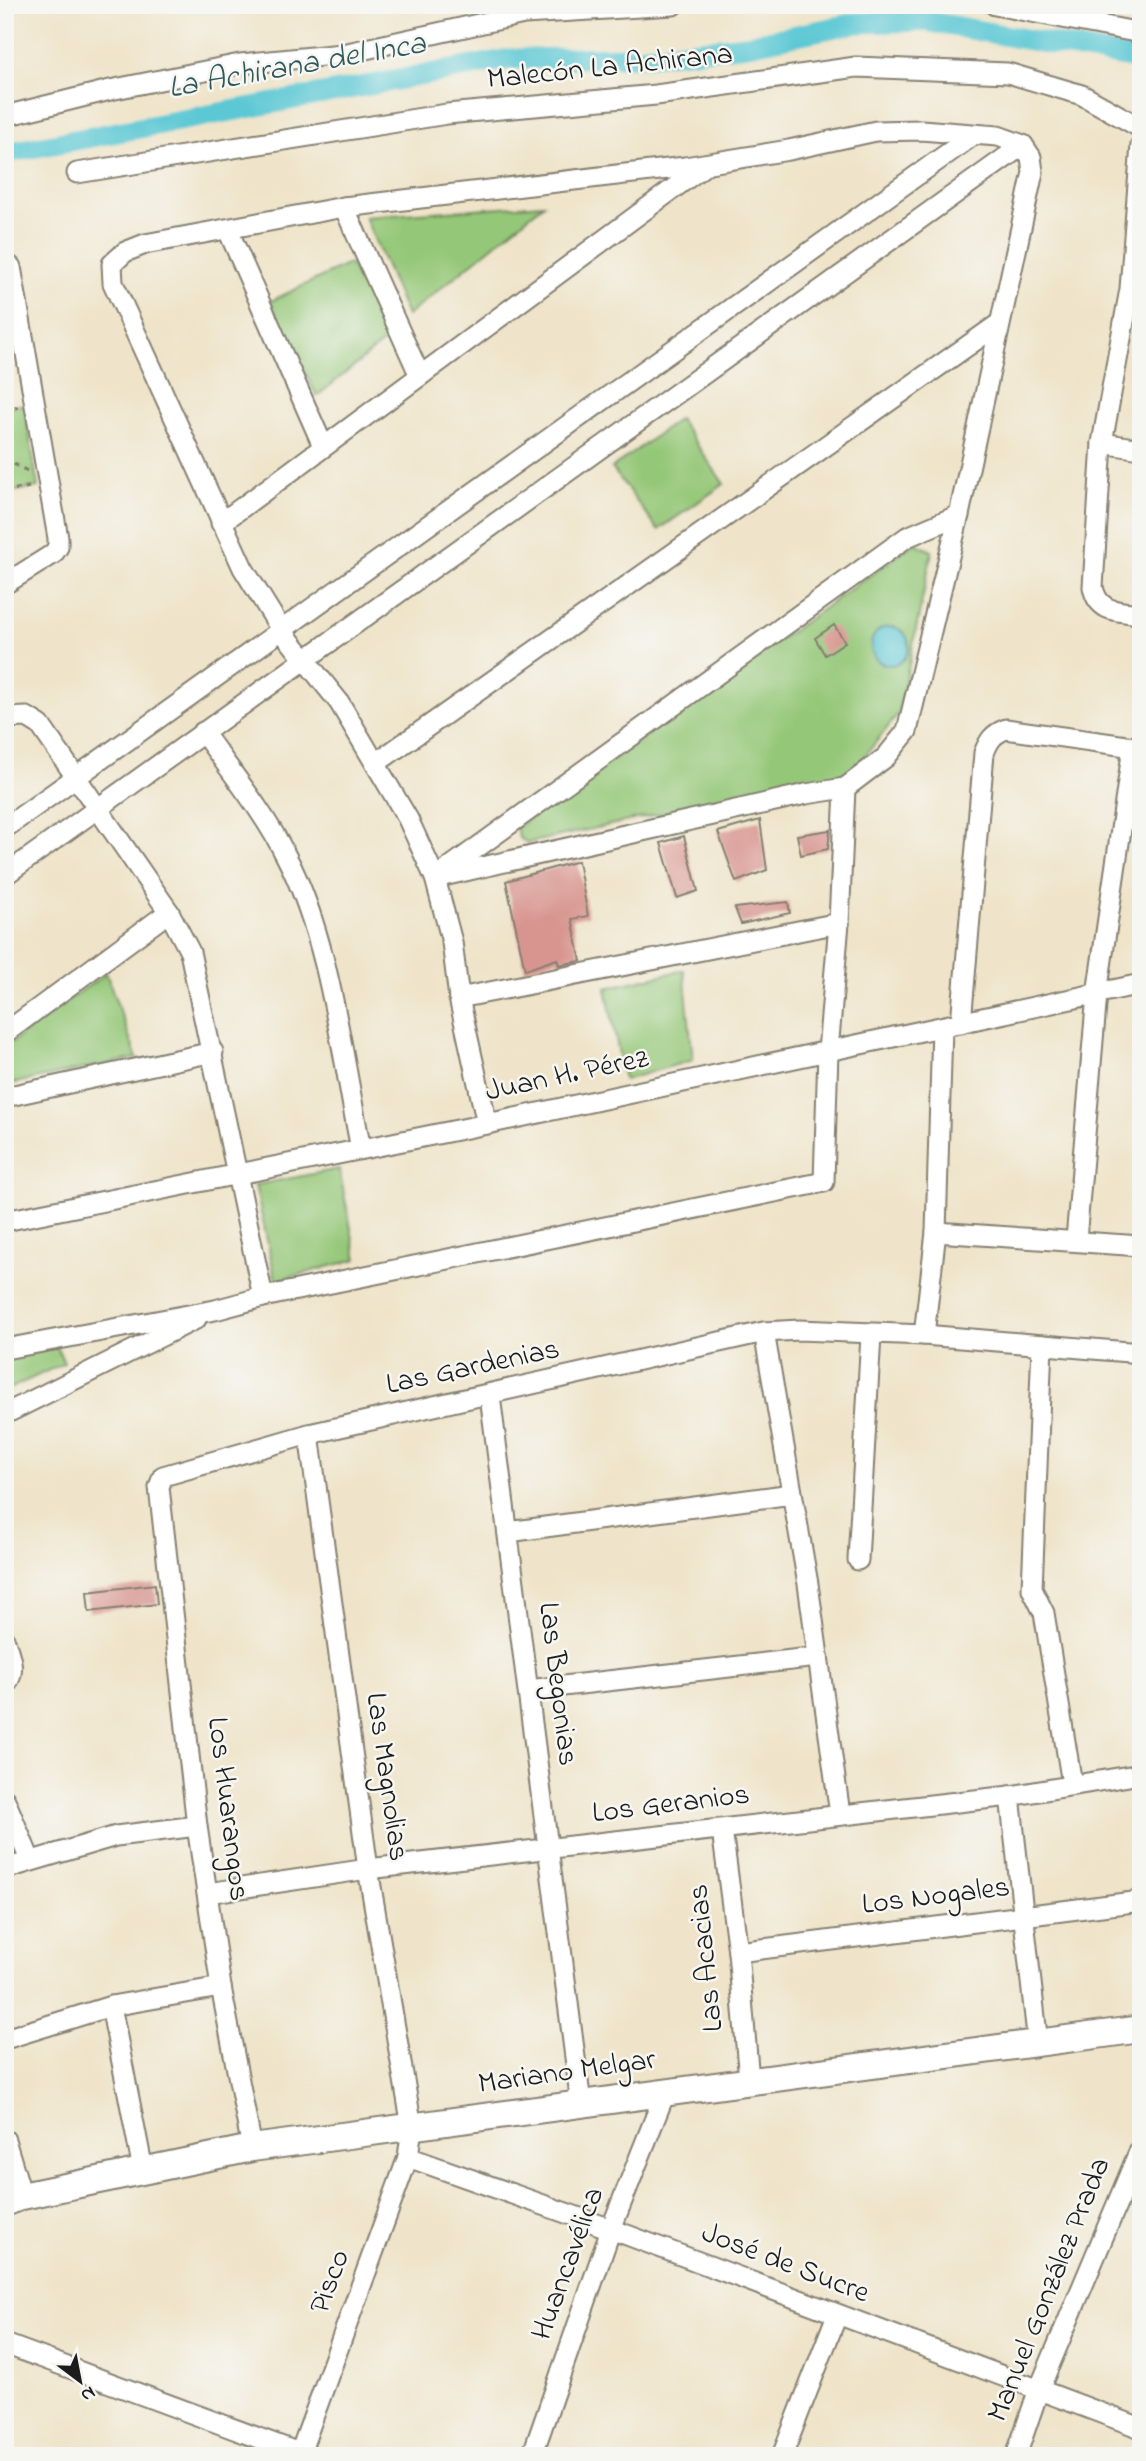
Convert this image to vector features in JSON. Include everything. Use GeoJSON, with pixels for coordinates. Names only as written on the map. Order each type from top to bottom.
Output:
{"type":"FeatureCollection","features":[{"type":"Feature","properties":{"kind":"main road","name":"Mariano Melgar"},"geometry":{"type":"LineString","coordinates":[[14,2200],[252,2148],[665,2094],[749,2080],[1038,2044],[1133,2035]]}},
{"type":"Feature","properties":{"kind":"street"},"geometry":{"type":"LineString","coordinates":[[5,116],[110,90],[227,67],[343,54],[524,15],[673,5]]}},
{"type":"Feature","properties":{"kind":"street"},"geometry":{"type":"LineString","coordinates":[[995,5],[1141,33]]}},
{"type":"Feature","properties":{"kind":"street","name":"Malecón La Achirana"},"geometry":{"type":"LineString","coordinates":[[77,173],[447,114],[725,87],[856,67],[1008,73],[1082,95],[1141,128]]}},
{"type":"Feature","properties":{"kind":"street"},"geometry":{"type":"LineString","coordinates":[[435,878],[806,794],[845,788],[892,751],[907,731],[959,515],[1033,172],[1031,157],[1023,145],[998,136],[921,130],[876,131],[789,150],[344,207],[145,244],[125,252],[112,264],[113,283],[243,568],[282,631],[339,702],[376,763],[435,878],[452,942],[459,998],[486,1124]]}},
{"type":"Feature","properties":{"kind":"street"},"geometry":{"type":"LineString","coordinates":[[5,828],[972,136]]}},
{"type":"Feature","properties":{"kind":"street"},"geometry":{"type":"LineString","coordinates":[[5,875],[304,658],[1023,145]]}},
{"type":"Feature","properties":{"kind":"street"},"geometry":{"type":"LineString","coordinates":[[1141,145],[1136,290],[1102,443],[1093,587],[1096,601],[1106,610],[1141,614]]}},
{"type":"Feature","properties":{"kind":"street"},"geometry":{"type":"LineString","coordinates":[[221,523],[711,161]]}},
{"type":"Feature","properties":{"kind":"street"},"geometry":{"type":"LineString","coordinates":[[344,207],[420,376]]}},
{"type":"Feature","properties":{"kind":"street"},"geometry":{"type":"LineString","coordinates":[[228,230],[323,446]]}},
{"type":"Feature","properties":{"kind":"street"},"geometry":{"type":"LineString","coordinates":[[5,262],[11,267],[58,548],[53,554],[5,584]]}},
{"type":"Feature","properties":{"kind":"street"},"geometry":{"type":"LineString","coordinates":[[376,763],[1000,323]]}},
{"type":"Feature","properties":{"kind":"street"},"geometry":{"type":"LineString","coordinates":[[1102,443],[1141,449]]}},
{"type":"Feature","properties":{"kind":"street"},"geometry":{"type":"LineString","coordinates":[[435,878],[907,537],[959,515]]}},
{"type":"Feature","properties":{"kind":"street"},"geometry":{"type":"LineString","coordinates":[[5,719],[27,717],[40,725],[169,912],[195,966],[263,1297]]}},
{"type":"Feature","properties":{"kind":"street"},"geometry":{"type":"LineString","coordinates":[[924,1335],[936,1232],[951,1025],[984,753],[995,733],[1006,729],[1137,747],[1097,994],[1076,1240]]}},
{"type":"Feature","properties":{"kind":"street"},"geometry":{"type":"LineString","coordinates":[[203,732],[286,855],[304,898],[319,941],[361,1149]]}},
{"type":"Feature","properties":{"kind":"street"},"geometry":{"type":"LineString","coordinates":[[5,1349],[215,1310],[263,1297],[821,1184],[826,1178],[828,1051],[839,923],[845,788]]}},
{"type":"Feature","properties":{"kind":"street"},"geometry":{"type":"LineString","coordinates":[[5,1033],[169,912]]}},
{"type":"Feature","properties":{"kind":"street"},"geometry":{"type":"LineString","coordinates":[[459,998],[839,923]]}},
{"type":"Feature","properties":{"kind":"street","name":"Juan H. Pérez"},"geometry":{"type":"LineString","coordinates":[[5,1221],[486,1124],[1141,984]]}},
{"type":"Feature","properties":{"kind":"street"},"geometry":{"type":"LineString","coordinates":[[5,1097],[213,1052]]}},
{"type":"Feature","properties":{"kind":"street"},"geometry":{"type":"LineString","coordinates":[[936,1232],[1141,1245]]}},
{"type":"Feature","properties":{"kind":"street"},"geometry":{"type":"LineString","coordinates":[[5,1413],[215,1310]]}},
{"type":"Feature","properties":{"kind":"street","name":"Las Gardenias"},"geometry":{"type":"LineString","coordinates":[[163,1476],[309,1434],[491,1396],[764,1332],[799,1330],[871,1335],[924,1335],[1141,1353]]}},
{"type":"Feature","properties":{"kind":"street"},"geometry":{"type":"LineString","coordinates":[[764,1332],[841,1814]]}},
{"type":"Feature","properties":{"kind":"street"},"geometry":{"type":"LineString","coordinates":[[858,1560],[871,1335]]}},
{"type":"Feature","properties":{"kind":"street"},"geometry":{"type":"LineString","coordinates":[[1042,1345],[1032,1590],[1044,1613],[1072,1784]]}},
{"type":"Feature","properties":{"kind":"street","name":"Las Begonias"},"geometry":{"type":"LineString","coordinates":[[491,1396],[581,2104]]}},
{"type":"Feature","properties":{"kind":"street","name":"Las Magnolias"},"geometry":{"type":"LineString","coordinates":[[309,1434],[368,1869],[412,2127]]}},
{"type":"Feature","properties":{"kind":"street","name":"Los Huarangos"},"geometry":{"type":"LineString","coordinates":[[163,1476],[159,1487],[197,1826],[221,1987],[252,2148]]}},
{"type":"Feature","properties":{"kind":"street"},"geometry":{"type":"LineString","coordinates":[[508,1532],[792,1494]]}},
{"type":"Feature","properties":{"kind":"street"},"geometry":{"type":"LineString","coordinates":[[5,1640],[13,1667],[5,1686]]}},
{"type":"Feature","properties":{"kind":"street"},"geometry":{"type":"LineString","coordinates":[[528,1690],[818,1657]]}},
{"type":"Feature","properties":{"kind":"street","name":"Los Geranios"},"geometry":{"type":"LineString","coordinates":[[207,1894],[368,1869],[1010,1796],[1141,1774]]}},
{"type":"Feature","properties":{"kind":"street"},"geometry":{"type":"LineString","coordinates":[[1010,1796],[1038,2044]]}},
{"type":"Feature","properties":{"kind":"street"},"geometry":{"type":"LineString","coordinates":[[5,1800],[30,1860]]}},
{"type":"Feature","properties":{"kind":"street"},"geometry":{"type":"LineString","coordinates":[[5,1869],[116,1836],[197,1826]]}},
{"type":"Feature","properties":{"kind":"street","name":"Las Acacias"},"geometry":{"type":"LineString","coordinates":[[722,1830],[738,1952],[749,2080]]}},
{"type":"Feature","properties":{"kind":"street","name":"Los Nogales"},"geometry":{"type":"LineString","coordinates":[[738,1952],[1141,1901]]}},
{"type":"Feature","properties":{"kind":"street"},"geometry":{"type":"LineString","coordinates":[[5,2039],[111,2006],[221,1987]]}},
{"type":"Feature","properties":{"kind":"street"},"geometry":{"type":"LineString","coordinates":[[111,2006],[143,2170]]}},
{"type":"Feature","properties":{"kind":"street","name":"Huancavélica"},"geometry":{"type":"LineString","coordinates":[[532,2456],[611,2230],[665,2094]]}},
{"type":"Feature","properties":{"kind":"street","name":"Pisco"},"geometry":{"type":"LineString","coordinates":[[302,2455],[408,2157],[412,2127]]}},
{"type":"Feature","properties":{"kind":"street"},"geometry":{"type":"LineString","coordinates":[[5,2140],[14,2200]]}},
{"type":"Feature","properties":{"kind":"street","name":"Manuel González Prada"},"geometry":{"type":"LineString","coordinates":[[1016,2456],[1038,2392],[1141,2147]]}},
{"type":"Feature","properties":{"kind":"street","name":"José de Sucre"},"geometry":{"type":"LineString","coordinates":[[408,2157],[1141,2428]]}},
{"type":"Feature","properties":{"kind":"street"},"geometry":{"type":"LineString","coordinates":[[782,2456],[837,2315]]}},
{"type":"Feature","properties":{"kind":"street"},"geometry":{"type":"LineString","coordinates":[[5,2344],[302,2455]]}},
{"type":"Feature","properties":{"kind":"path"},"geometry":{"type":"LineString","coordinates":[[5,410],[20,407]]}},
{"type":"Feature","properties":{"kind":"path"},"geometry":{"type":"LineString","coordinates":[[5,459],[32,473]]}},
{"type":"Feature","properties":{"kind":"path"},"geometry":{"type":"LineString","coordinates":[[5,491],[34,486]]}},
{"type":"Feature","properties":{"kind":"green space"},"geometry":{"type":"Polygon","coordinates":[[[544,204],[407,316],[365,217],[544,204]]]}},
{"type":"Feature","properties":{"kind":"green space"},"geometry":{"type":"Polygon","coordinates":[[[350,263],[389,338],[317,396],[269,302],[350,263]]]}},
{"type":"Feature","properties":{"kind":"green space"},"geometry":{"type":"Polygon","coordinates":[[[24,404],[38,487],[5,493],[5,408],[24,404]]]}},
{"type":"Feature","properties":{"kind":"green space"},"geometry":{"type":"Polygon","coordinates":[[[679,419],[724,484],[658,530],[612,468],[679,419]]]}},
{"type":"Feature","properties":{"kind":"green space"},"geometry":{"type":"Polygon","coordinates":[[[915,543],[932,551],[899,713],[852,772],[528,843],[519,838],[516,828],[915,543]]]}},
{"type":"Feature","properties":{"kind":"green space"},"geometry":{"type":"Polygon","coordinates":[[[684,970],[693,1060],[624,1080],[606,988],[684,970]]]}},
{"type":"Feature","properties":{"kind":"green space"},"geometry":{"type":"Polygon","coordinates":[[[106,973],[137,1058],[5,1085],[5,1047],[106,973]]]}},
{"type":"Feature","properties":{"kind":"green space"},"geometry":{"type":"Polygon","coordinates":[[[339,1169],[357,1259],[276,1281],[255,1185],[339,1169]]]}},
{"type":"Feature","properties":{"kind":"green space"},"geometry":{"type":"Polygon","coordinates":[[[57,1347],[64,1363],[5,1391],[5,1359],[57,1347]]]}},
{"type":"Feature","properties":{"kind":"water"},"geometry":{"type":"Polygon","coordinates":[[[890,627],[903,633],[909,646],[903,659],[890,665],[877,659],[871,646],[877,633],[890,627]]]}},
{"type":"Feature","properties":{"kind":"building"},"geometry":{"type":"Polygon","coordinates":[[[834,625],[845,642],[825,655],[815,638],[834,625]]]}},
{"type":"Feature","properties":{"kind":"building"},"geometry":{"type":"Polygon","coordinates":[[[760,820],[767,870],[736,882],[718,832],[760,820]]]}},
{"type":"Feature","properties":{"kind":"building"},"geometry":{"type":"Polygon","coordinates":[[[830,830],[828,849],[801,855],[797,835],[830,830]]]}},
{"type":"Feature","properties":{"kind":"building"},"geometry":{"type":"Polygon","coordinates":[[[684,836],[698,891],[677,898],[661,843],[684,836]]]}},
{"type":"Feature","properties":{"kind":"building"},"geometry":{"type":"Polygon","coordinates":[[[578,861],[588,916],[572,919],[581,961],[559,965],[557,959],[525,970],[506,881],[578,861]]]}},
{"type":"Feature","properties":{"kind":"building"},"geometry":{"type":"Polygon","coordinates":[[[788,902],[790,913],[741,924],[735,908],[788,902]]]}},
{"type":"Feature","properties":{"kind":"building"},"geometry":{"type":"Polygon","coordinates":[[[155,1584],[157,1604],[89,1612],[87,1592],[155,1584]]]}},
{"type":"Feature","properties":{"kind":"waterway","name":"La Achirana del Inca"},"geometry":{"type":"LineString","coordinates":[[5,153],[510,59],[640,57],[747,45],[856,23],[925,21],[1141,60]]}}]}
